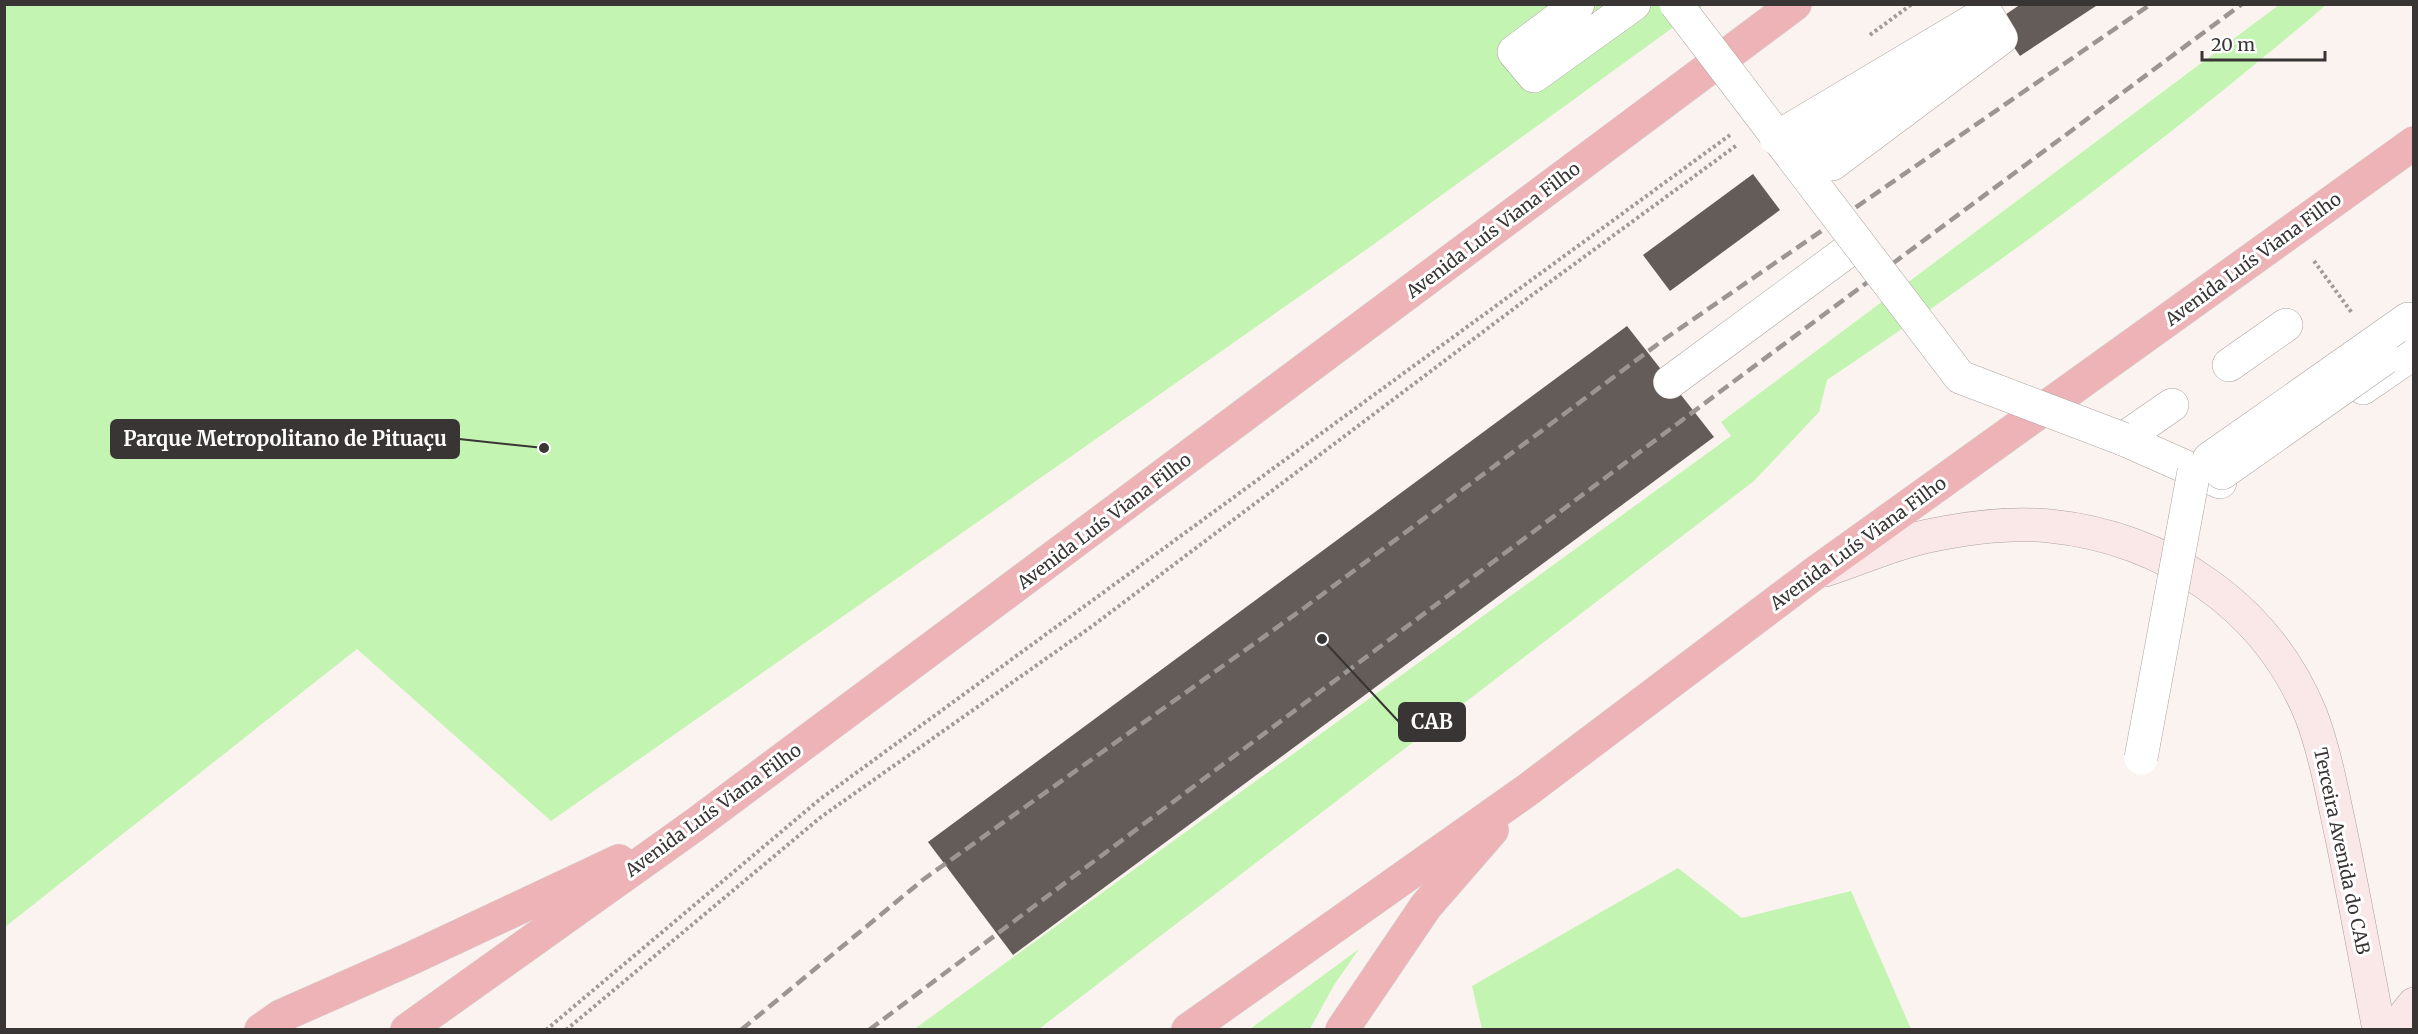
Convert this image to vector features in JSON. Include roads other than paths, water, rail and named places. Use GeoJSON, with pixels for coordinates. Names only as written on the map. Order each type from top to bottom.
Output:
{"type":"FeatureCollection","features":[{"type":"Feature","properties":{"kind":"highway","name":"Avenida Luís Viana Filho"},"geometry":{"type":"LineString","coordinates":[[407,1029],[696,824],[1795,4]]}},
{"type":"Feature","properties":{"kind":"highway","name":"Avenida Luís Viana Filho"},"geometry":{"type":"LineString","coordinates":[[1188,1029],[1526,791],[1815,573],[2414,143]]}},
{"type":"Feature","properties":{"kind":"highway"},"geometry":{"type":"LineString","coordinates":[[1341,1029],[1426,906],[1526,791]]}},
{"type":"Feature","properties":{"kind":"highway"},"geometry":{"type":"LineString","coordinates":[[261,1029],[281,1016],[412,958],[696,824]]}},
{"type":"Feature","properties":{"kind":"main road","name":"Terceira Avenida do CAB"},"geometry":{"type":"LineString","coordinates":[[1815,573],[1926,536],[1993,527],[2049,525],[2102,536],[2164,556],[2212,585],[2259,628],[2291,672],[2311,716],[2327,765],[2379,1029]]}},
{"type":"Feature","properties":{"kind":"main road"},"geometry":{"type":"LineString","coordinates":[[2393,1029],[2414,1004]]}},
{"type":"Feature","properties":{"kind":"street"},"geometry":{"type":"LineString","coordinates":[[1578,4],[1514,52],[1534,76],[1634,4]]}},
{"type":"Feature","properties":{"kind":"street"},"geometry":{"type":"LineString","coordinates":[[1676,4],[1762,138],[1857,244],[1960,378],[2123,439],[2226,485],[2399,356]]}},
{"type":"Feature","properties":{"kind":"street"},"geometry":{"type":"LineString","coordinates":[[1762,138],[1986,13],[2001,38],[1832,164],[1817,141],[1949,54]]}},
{"type":"Feature","properties":{"kind":"street"},"geometry":{"type":"LineString","coordinates":[[1670,382],[1857,244]]}},
{"type":"Feature","properties":{"kind":"street"},"geometry":{"type":"LineString","coordinates":[[2399,356],[2222,473],[2209,459],[2408,319],[2414,327]]}},
{"type":"Feature","properties":{"kind":"street"},"geometry":{"type":"LineString","coordinates":[[2229,365],[2286,325]]}},
{"type":"Feature","properties":{"kind":"street"},"geometry":{"type":"LineString","coordinates":[[2123,439],[2172,405]]}},
{"type":"Feature","properties":{"kind":"street"},"geometry":{"type":"LineString","coordinates":[[2141,758],[2194,471]]}},
{"type":"Feature","properties":{"kind":"railway"},"geometry":{"type":"LineString","coordinates":[[741,1030],[924,879],[1300,611],[1666,338],[2151,4]]}},
{"type":"Feature","properties":{"kind":"railway"},"geometry":{"type":"LineString","coordinates":[[869,1030],[1725,388],[2242,4]]}},
{"type":"Feature","properties":{"kind":"place","name":"Parque Metropolitano de Pituaçu"},"geometry":{"type":"Point","coordinates":[544,448]}},
{"type":"Feature","properties":{"kind":"place","name":"CAB"},"geometry":{"type":"Point","coordinates":[1322,639]}}]}
